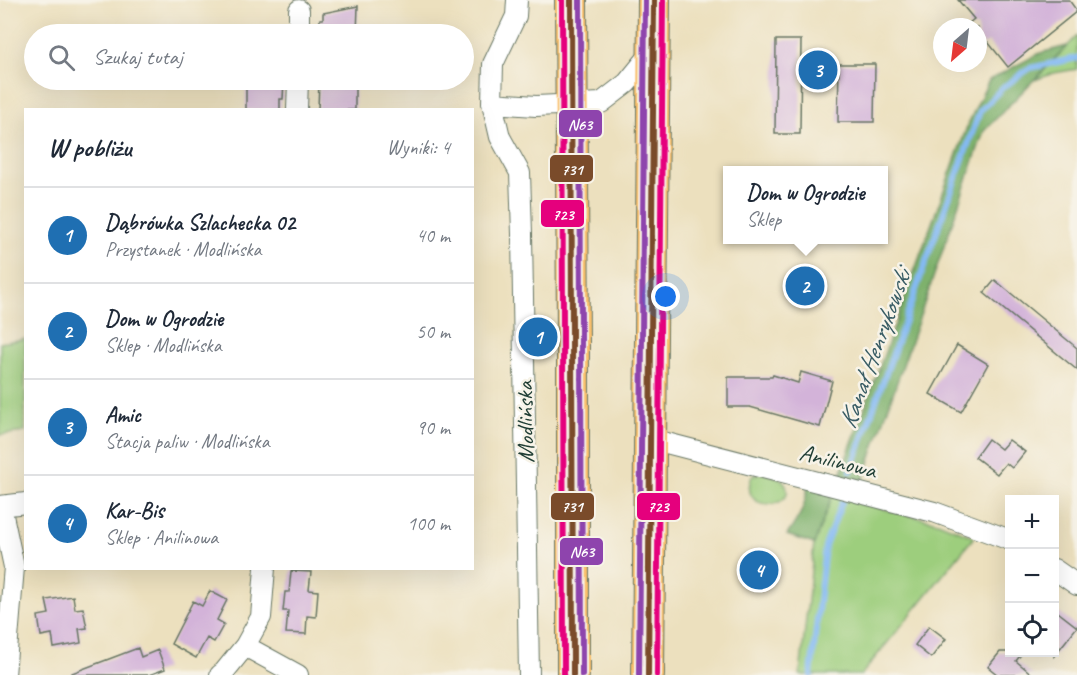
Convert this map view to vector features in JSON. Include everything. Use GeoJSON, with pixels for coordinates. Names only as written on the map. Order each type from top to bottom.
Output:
{"type":"FeatureCollection","features":[{"type":"Feature","properties":{"kind":"main road","name":"Modlińska"},"geometry":{"type":"LineString","coordinates":[[571,0],[573,675]]}},
{"type":"Feature","properties":{"kind":"main road"},"geometry":{"type":"LineString","coordinates":[[648,675],[654,0]]}},
{"type":"Feature","properties":{"kind":"street","name":"Modlińska"},"geometry":{"type":"LineString","coordinates":[[517,0],[516,16],[493,64],[492,104],[500,136],[520,173],[529,675]]}},
{"type":"Feature","properties":{"kind":"street"},"geometry":{"type":"LineString","coordinates":[[298,24],[299,10]]}},
{"type":"Feature","properties":{"kind":"street"},"geometry":{"type":"LineString","coordinates":[[492,104],[536,106],[600,103],[627,83],[653,51]]}},
{"type":"Feature","properties":{"kind":"street"},"geometry":{"type":"LineString","coordinates":[[297,108],[298,90]]}},
{"type":"Feature","properties":{"kind":"street","name":"Anilinowa"},"geometry":{"type":"LineString","coordinates":[[651,439],[934,512],[1005,538]]}},
{"type":"Feature","properties":{"kind":"street"},"geometry":{"type":"LineString","coordinates":[[5,675],[14,567],[1,506],[24,503]]}},
{"type":"Feature","properties":{"kind":"street"},"geometry":{"type":"LineString","coordinates":[[220,675],[245,646],[261,617],[266,570]]}},
{"type":"Feature","properties":{"kind":"street"},"geometry":{"type":"LineString","coordinates":[[1059,572],[1077,585]]}},
{"type":"Feature","properties":{"kind":"street"},"geometry":{"type":"LineString","coordinates":[[245,646],[298,675]]}},
{"type":"Feature","properties":{"kind":"green space"},"geometry":{"type":"Polygon","coordinates":[[[1077,36],[1077,69],[1054,73],[1035,80],[1077,36]]]}},
{"type":"Feature","properties":{"kind":"green space"},"geometry":{"type":"Polygon","coordinates":[[[1067,46],[984,131],[861,486],[838,481],[968,124],[989,80],[1040,53],[1067,46]]]}},
{"type":"Feature","properties":{"kind":"green space"},"geometry":{"type":"Polygon","coordinates":[[[24,339],[24,432],[0,435],[0,343],[24,339]]]}},
{"type":"Feature","properties":{"kind":"green space"},"geometry":{"type":"Polygon","coordinates":[[[760,473],[782,479],[787,487],[786,496],[781,501],[765,504],[752,496],[749,488],[752,476],[760,473]]]}},
{"type":"Feature","properties":{"kind":"green space"},"geometry":{"type":"Polygon","coordinates":[[[808,485],[834,491],[814,544],[787,535],[801,512],[808,485]]]}},
{"type":"Feature","properties":{"kind":"green space"},"geometry":{"type":"Polygon","coordinates":[[[834,491],[854,502],[938,522],[974,537],[861,675],[800,675],[814,544],[834,491]]]}},
{"type":"Feature","properties":{"kind":"building"},"geometry":{"type":"Polygon","coordinates":[[[958,0],[1069,0],[1077,11],[1008,67],[987,43],[987,18],[973,18],[958,0]]]}},
{"type":"Feature","properties":{"kind":"building"},"geometry":{"type":"Polygon","coordinates":[[[358,6],[357,24],[320,24],[323,13],[358,6]]]}},
{"type":"Feature","properties":{"kind":"building"},"geometry":{"type":"Polygon","coordinates":[[[776,40],[801,40],[800,134],[775,134],[776,40]]]}},
{"type":"Feature","properties":{"kind":"building"},"geometry":{"type":"Polygon","coordinates":[[[839,64],[875,64],[874,122],[838,122],[839,64]]]}},
{"type":"Feature","properties":{"kind":"building"},"geometry":{"type":"Polygon","coordinates":[[[246,90],[283,90],[280,108],[246,108],[246,90]]]}},
{"type":"Feature","properties":{"kind":"building"},"geometry":{"type":"Polygon","coordinates":[[[319,90],[355,90],[355,108],[318,108],[319,90]]]}},
{"type":"Feature","properties":{"kind":"building"},"geometry":{"type":"Polygon","coordinates":[[[995,280],[1077,348],[1077,370],[984,293],[995,280]]]}},
{"type":"Feature","properties":{"kind":"building"},"geometry":{"type":"Polygon","coordinates":[[[957,345],[988,364],[961,412],[930,394],[957,345]]]}},
{"type":"Feature","properties":{"kind":"building"},"geometry":{"type":"Polygon","coordinates":[[[801,372],[832,381],[820,427],[750,407],[728,407],[728,377],[772,377],[773,375],[798,383],[801,372]]]}},
{"type":"Feature","properties":{"kind":"building"},"geometry":{"type":"Polygon","coordinates":[[[988,439],[1001,449],[1009,440],[1025,452],[1012,468],[1006,463],[997,474],[975,457],[988,439]]]}},
{"type":"Feature","properties":{"kind":"building"},"geometry":{"type":"Polygon","coordinates":[[[291,571],[311,572],[309,590],[318,591],[316,617],[307,616],[306,634],[286,633],[288,611],[283,611],[285,592],[289,592],[291,571]]]}},
{"type":"Feature","properties":{"kind":"building"},"geometry":{"type":"Polygon","coordinates":[[[210,591],[227,600],[217,620],[224,624],[214,642],[207,638],[196,658],[171,644],[193,601],[202,606],[210,591]]]}},
{"type":"Feature","properties":{"kind":"building"},"geometry":{"type":"Polygon","coordinates":[[[73,596],[75,609],[83,608],[87,628],[79,629],[81,643],[54,648],[52,634],[41,636],[38,616],[49,614],[46,600],[73,596]]]}},
{"type":"Feature","properties":{"kind":"building"},"geometry":{"type":"Polygon","coordinates":[[[1059,613],[1077,627],[1059,650],[1059,613]]]}},
{"type":"Feature","properties":{"kind":"building"},"geometry":{"type":"Polygon","coordinates":[[[929,626],[946,639],[931,658],[915,645],[929,626]]]}},
{"type":"Feature","properties":{"kind":"building"},"geometry":{"type":"Polygon","coordinates":[[[138,648],[141,657],[158,650],[165,669],[149,675],[72,675],[72,673],[138,648]]]}},
{"type":"Feature","properties":{"kind":"building"},"geometry":{"type":"Polygon","coordinates":[[[1000,652],[1005,652],[1005,657],[1019,657],[1016,661],[1033,675],[998,675],[988,667],[1000,652]]]}},
{"type":"Feature","properties":{"kind":"waterway","name":"Kanał Henrykowski"},"geometry":{"type":"LineString","coordinates":[[851,471],[980,111],[1002,88],[1030,68],[1077,58]]}},
{"type":"Feature","properties":{"kind":"waterway","name":"Kanał Henrykowski"},"geometry":{"type":"LineString","coordinates":[[811,675],[825,546],[842,502]]}},
{"type":"Feature","properties":{"kind":"transit line","name":"723"},"geometry":{"type":"LineString","coordinates":[[562,0],[564,675]]}},
{"type":"Feature","properties":{"kind":"transit line","name":"731"},"geometry":{"type":"LineString","coordinates":[[571,0],[573,675]]}},
{"type":"Feature","properties":{"kind":"transit line","name":"N63"},"geometry":{"type":"LineString","coordinates":[[580,0],[582,675]]}},
{"type":"Feature","properties":{"kind":"transit line","name":"N63"},"geometry":{"type":"LineString","coordinates":[[639,675],[645,0]]}},
{"type":"Feature","properties":{"kind":"transit line","name":"731"},"geometry":{"type":"LineString","coordinates":[[648,675],[654,0]]}},
{"type":"Feature","properties":{"kind":"transit line","name":"723"},"geometry":{"type":"LineString","coordinates":[[657,675],[663,0]]}},
{"type":"Feature","properties":{"kind":"place","name":"Amic"},"geometry":{"type":"Point","coordinates":[818,70]}},
{"type":"Feature","properties":{"kind":"place","name":"Dom w Ogrodzie"},"geometry":{"type":"Point","coordinates":[805,286]}},
{"type":"Feature","properties":{"kind":"place","name":"Dąbrówka Szlachecka 02"},"geometry":{"type":"Point","coordinates":[538,337]}},
{"type":"Feature","properties":{"kind":"place","name":"Kar-Bis"},"geometry":{"type":"Point","coordinates":[759,570]}}]}
